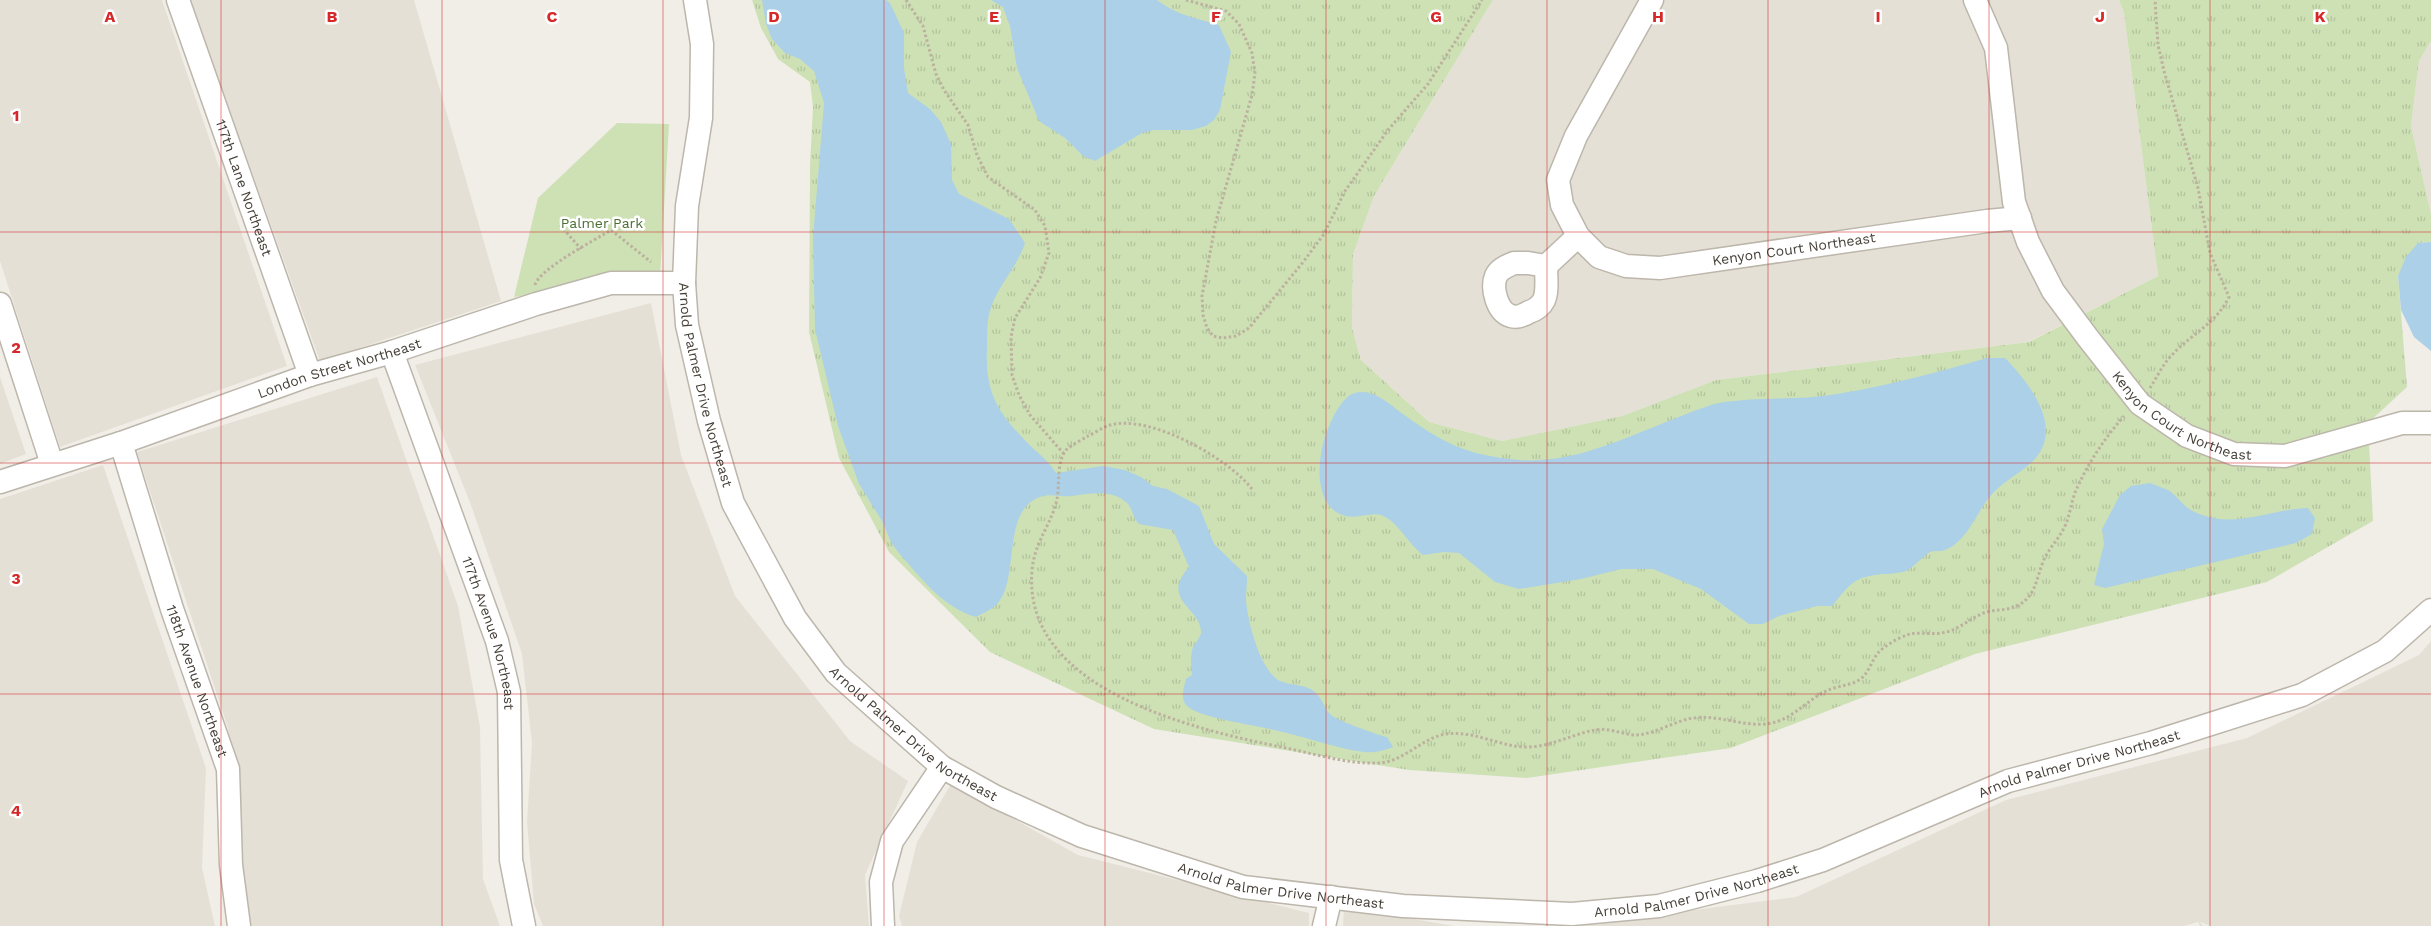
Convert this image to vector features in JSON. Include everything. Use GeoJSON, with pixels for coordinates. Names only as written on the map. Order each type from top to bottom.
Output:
{"type":"FeatureCollection","features":[{"type":"Feature","properties":{"kind":"street","name":"117th Lane Northeast"},"geometry":{"type":"LineString","coordinates":[[178,0],[310,375]]}},
{"type":"Feature","properties":{"kind":"street","name":"Arnold Palmer Drive Northeast"},"geometry":{"type":"LineString","coordinates":[[695,0],[702,44],[701,118],[674,283],[688,325],[709,421],[733,503],[795,618],[836,672],[942,767],[996,797],[1082,836],[1243,887],[1403,906],[1572,914],[1659,906],[1748,884],[1823,860],[2008,781],[2151,743],[2302,695],[2385,651],[2431,610]]}},
{"type":"Feature","properties":{"kind":"street","name":"Kenyon Court Northeast"},"geometry":{"type":"LineString","coordinates":[[1652,0],[1576,136],[1558,180],[1562,205],[1578,236],[1599,257],[1626,266],[1660,268],[2020,218]]}},
{"type":"Feature","properties":{"kind":"street","name":"Kenyon Court Northeast"},"geometry":{"type":"LineString","coordinates":[[1975,0],[1982,10],[1996,48],[2014,202],[2028,242],[2053,291],[2137,401],[2187,436],[2234,454],[2284,456],[2402,423],[2431,423]]}},
{"type":"Feature","properties":{"kind":"street"},"geometry":{"type":"LineString","coordinates":[[1546,266],[1578,236]]}},
{"type":"Feature","properties":{"kind":"street","name":"London Street Northeast"},"geometry":{"type":"LineString","coordinates":[[0,482],[121,443],[310,375],[392,352],[530,305],[611,283],[674,283]]}},
{"type":"Feature","properties":{"kind":"street"},"geometry":{"type":"LineString","coordinates":[[0,304],[52,464]]}},
{"type":"Feature","properties":{"kind":"street","name":"117th Avenue Northeast"},"geometry":{"type":"LineString","coordinates":[[392,352],[497,641],[509,692],[511,860],[524,926]]}},
{"type":"Feature","properties":{"kind":"street","name":"118th Avenue Northeast"},"geometry":{"type":"LineString","coordinates":[[121,443],[172,609],[228,769],[231,864],[239,926]]}},
{"type":"Feature","properties":{"kind":"street"},"geometry":{"type":"LineString","coordinates":[[883,926],[881,882],[892,841],[942,767]]}},
{"type":"Feature","properties":{"kind":"street"},"geometry":{"type":"LineString","coordinates":[[1324,926],[1331,897]]}},
{"type":"Feature","properties":{"kind":"path"},"geometry":{"type":"LineString","coordinates":[[906,0],[923,26],[936,74],[944,90],[968,125],[977,155],[988,177],[1035,210],[1045,226],[1050,253],[1040,278],[1015,318],[1011,337],[1012,375],[1030,415],[1064,454]]}},
{"type":"Feature","properties":{"kind":"path"},"geometry":{"type":"LineString","coordinates":[[1186,0],[1226,11],[1239,24],[1252,53],[1255,73],[1252,94],[1216,220],[1202,296],[1203,315],[1207,328],[1213,336],[1223,338],[1236,336],[1249,328],[1304,262],[1324,234],[1345,190],[1388,130],[1428,84],[1482,0]]}},
{"type":"Feature","properties":{"kind":"path"},"geometry":{"type":"LineString","coordinates":[[1252,489],[1230,467],[1167,432],[1130,424],[1112,424],[1081,440],[1064,454],[1057,498],[1036,547],[1032,567],[1031,588],[1034,608],[1041,626],[1069,661],[1120,696],[1145,710],[1175,722],[1249,742],[1324,756],[1381,764],[1398,758],[1427,739],[1444,734],[1465,733],[1529,747],[1597,729],[1615,730],[1634,735],[1693,718],[1712,717],[1746,724],[1762,725],[1780,721],[1827,690],[1859,680],[1879,652],[1908,634],[1942,633],[1956,629],[1989,611],[2008,610],[2022,604],[2034,591],[2044,561],[2064,530],[2071,501],[2097,450],[2137,401],[2151,387],[2171,355],[2208,325],[2223,310],[2229,297],[2210,253],[2198,188],[2164,71],[2158,45],[2154,0]]}},
{"type":"Feature","properties":{"kind":"path"},"geometry":{"type":"LineString","coordinates":[[560,225],[581,249]]}},
{"type":"Feature","properties":{"kind":"path"},"geometry":{"type":"LineString","coordinates":[[530,305],[537,280],[611,230],[649,261],[663,268],[674,283]]}},
{"type":"Feature","properties":{"kind":"shaded area"},"geometry":{"type":"Polygon","coordinates":[[[0,0],[162,0],[287,366],[60,447],[0,261],[0,0]]]}},
{"type":"Feature","properties":{"kind":"shaded area"},"geometry":{"type":"Polygon","coordinates":[[[190,0],[414,0],[501,301],[320,361],[190,0]]]}},
{"type":"Feature","properties":{"kind":"shaded area"},"geometry":{"type":"Polygon","coordinates":[[[1493,0],[2119,0],[2124,13],[2158,276],[2028,342],[1716,380],[1622,416],[1502,441],[1429,422],[1361,360],[1352,328],[1353,255],[1374,196],[1493,0]]]}},
{"type":"Feature","properties":{"kind":"shaded area"},"geometry":{"type":"Polygon","coordinates":[[[2431,41],[2431,214],[2411,126],[2419,61],[2431,41]]]}},
{"type":"Feature","properties":{"kind":"shaded area"},"geometry":{"type":"Polygon","coordinates":[[[651,303],[681,455],[735,596],[850,741],[908,781],[865,875],[869,926],[543,926],[534,904],[527,822],[532,743],[522,654],[471,505],[415,365],[651,303]]]}},
{"type":"Feature","properties":{"kind":"shaded area"},"geometry":{"type":"Polygon","coordinates":[[[0,377],[26,454],[0,464],[0,377]]]}},
{"type":"Feature","properties":{"kind":"shaded area"},"geometry":{"type":"Polygon","coordinates":[[[377,377],[458,606],[480,727],[483,879],[500,926],[250,926],[243,897],[228,728],[137,452],[377,377]]]}},
{"type":"Feature","properties":{"kind":"shaded area"},"geometry":{"type":"Polygon","coordinates":[[[103,465],[206,768],[202,868],[215,926],[0,926],[0,499],[103,465]]]}},
{"type":"Feature","properties":{"kind":"shaded area"},"geometry":{"type":"Polygon","coordinates":[[[2431,641],[2431,926],[2211,926],[2200,922],[2203,926],[2200,926],[2198,922],[2184,926],[1568,926],[1796,897],[2006,800],[2247,738],[2419,655],[2431,641]]]}},
{"type":"Feature","properties":{"kind":"shaded area"},"geometry":{"type":"Polygon","coordinates":[[[951,784],[1078,855],[1309,913],[1309,926],[902,926],[899,916],[917,842],[951,784]]]}},
{"type":"Feature","properties":{"kind":"shaded area"},"geometry":{"type":"Polygon","coordinates":[[[1344,907],[1454,926],[1343,926],[1344,907]]]}},
{"type":"Feature","properties":{"kind":"green space"},"geometry":{"type":"Polygon","coordinates":[[[752,0],[1493,0],[1374,196],[1353,255],[1352,328],[1361,360],[1429,422],[1502,441],[1622,416],[1716,380],[2029,342],[2158,276],[2124,13],[2119,0],[2431,0],[2431,41],[2419,61],[2411,126],[2431,214],[2431,242],[2418,243],[2398,276],[2407,387],[2368,423],[2373,521],[2267,582],[1975,654],[1731,748],[1527,778],[1409,770],[1154,729],[990,652],[889,552],[839,458],[809,332],[810,165],[813,107],[810,82],[778,59],[761,28],[752,0]]]}},
{"type":"Feature","properties":{"kind":"green space","name":"Palmer Park"},"geometry":{"type":"Polygon","coordinates":[[[617,123],[669,124],[660,277],[514,297],[538,198],[617,123]]]}},
{"type":"Feature","properties":{"kind":"water"},"geometry":{"type":"Polygon","coordinates":[[[762,0],[886,0],[890,3],[904,33],[904,68],[908,93],[930,109],[941,122],[951,144],[952,180],[959,194],[1009,219],[1025,243],[1017,261],[996,295],[988,322],[987,359],[990,384],[993,395],[1004,416],[1056,473],[1103,466],[1125,470],[1141,477],[1153,486],[1167,489],[1199,506],[1214,544],[1247,576],[1246,599],[1249,619],[1256,644],[1266,667],[1280,681],[1312,690],[1334,717],[1387,737],[1393,747],[1372,752],[1352,750],[1202,714],[1186,705],[1183,696],[1186,679],[1192,675],[1192,650],[1201,633],[1200,624],[1184,603],[1178,588],[1181,579],[1189,567],[1173,530],[1139,524],[1128,504],[1115,496],[1100,493],[1066,496],[1047,495],[1028,504],[1020,516],[1015,530],[1005,591],[996,605],[976,617],[942,599],[898,552],[891,542],[882,521],[859,484],[838,426],[815,329],[813,238],[824,103],[814,71],[800,59],[785,53],[772,39],[766,24],[762,0]]]}},
{"type":"Feature","properties":{"kind":"water"},"geometry":{"type":"Polygon","coordinates":[[[991,0],[1157,0],[1179,13],[1219,25],[1231,52],[1220,110],[1214,120],[1206,126],[1192,130],[1154,130],[1142,133],[1095,161],[1083,156],[1065,138],[1039,121],[1017,68],[1010,26],[1003,7],[991,0]]]}},
{"type":"Feature","properties":{"kind":"water"},"geometry":{"type":"Polygon","coordinates":[[[2431,242],[2431,351],[2414,337],[2401,310],[2398,276],[2406,257],[2418,243],[2431,242]]]}},
{"type":"Feature","properties":{"kind":"water"},"geometry":{"type":"Polygon","coordinates":[[[1987,358],[2005,358],[2025,381],[2041,407],[2046,435],[2042,449],[2032,462],[1993,493],[1970,528],[1953,546],[1943,551],[1930,552],[1906,571],[1859,579],[1832,606],[1817,606],[1779,616],[1763,624],[1749,624],[1701,589],[1653,569],[1621,569],[1581,579],[1519,589],[1495,582],[1459,553],[1444,552],[1423,555],[1412,545],[1398,527],[1381,515],[1372,514],[1349,517],[1334,511],[1322,492],[1320,480],[1321,454],[1331,421],[1341,403],[1355,393],[1373,394],[1379,397],[1415,423],[1455,446],[1500,458],[1540,460],[1560,458],[1600,448],[1719,403],[1822,396],[1856,391],[1894,383],[1987,358]]]}},
{"type":"Feature","properties":{"kind":"water"},"geometry":{"type":"Polygon","coordinates":[[[2150,483],[2169,491],[2191,510],[2215,518],[2242,519],[2308,508],[2315,518],[2312,534],[2296,543],[2105,588],[2094,585],[2104,544],[2102,529],[2120,495],[2131,486],[2150,483]]]}}]}
